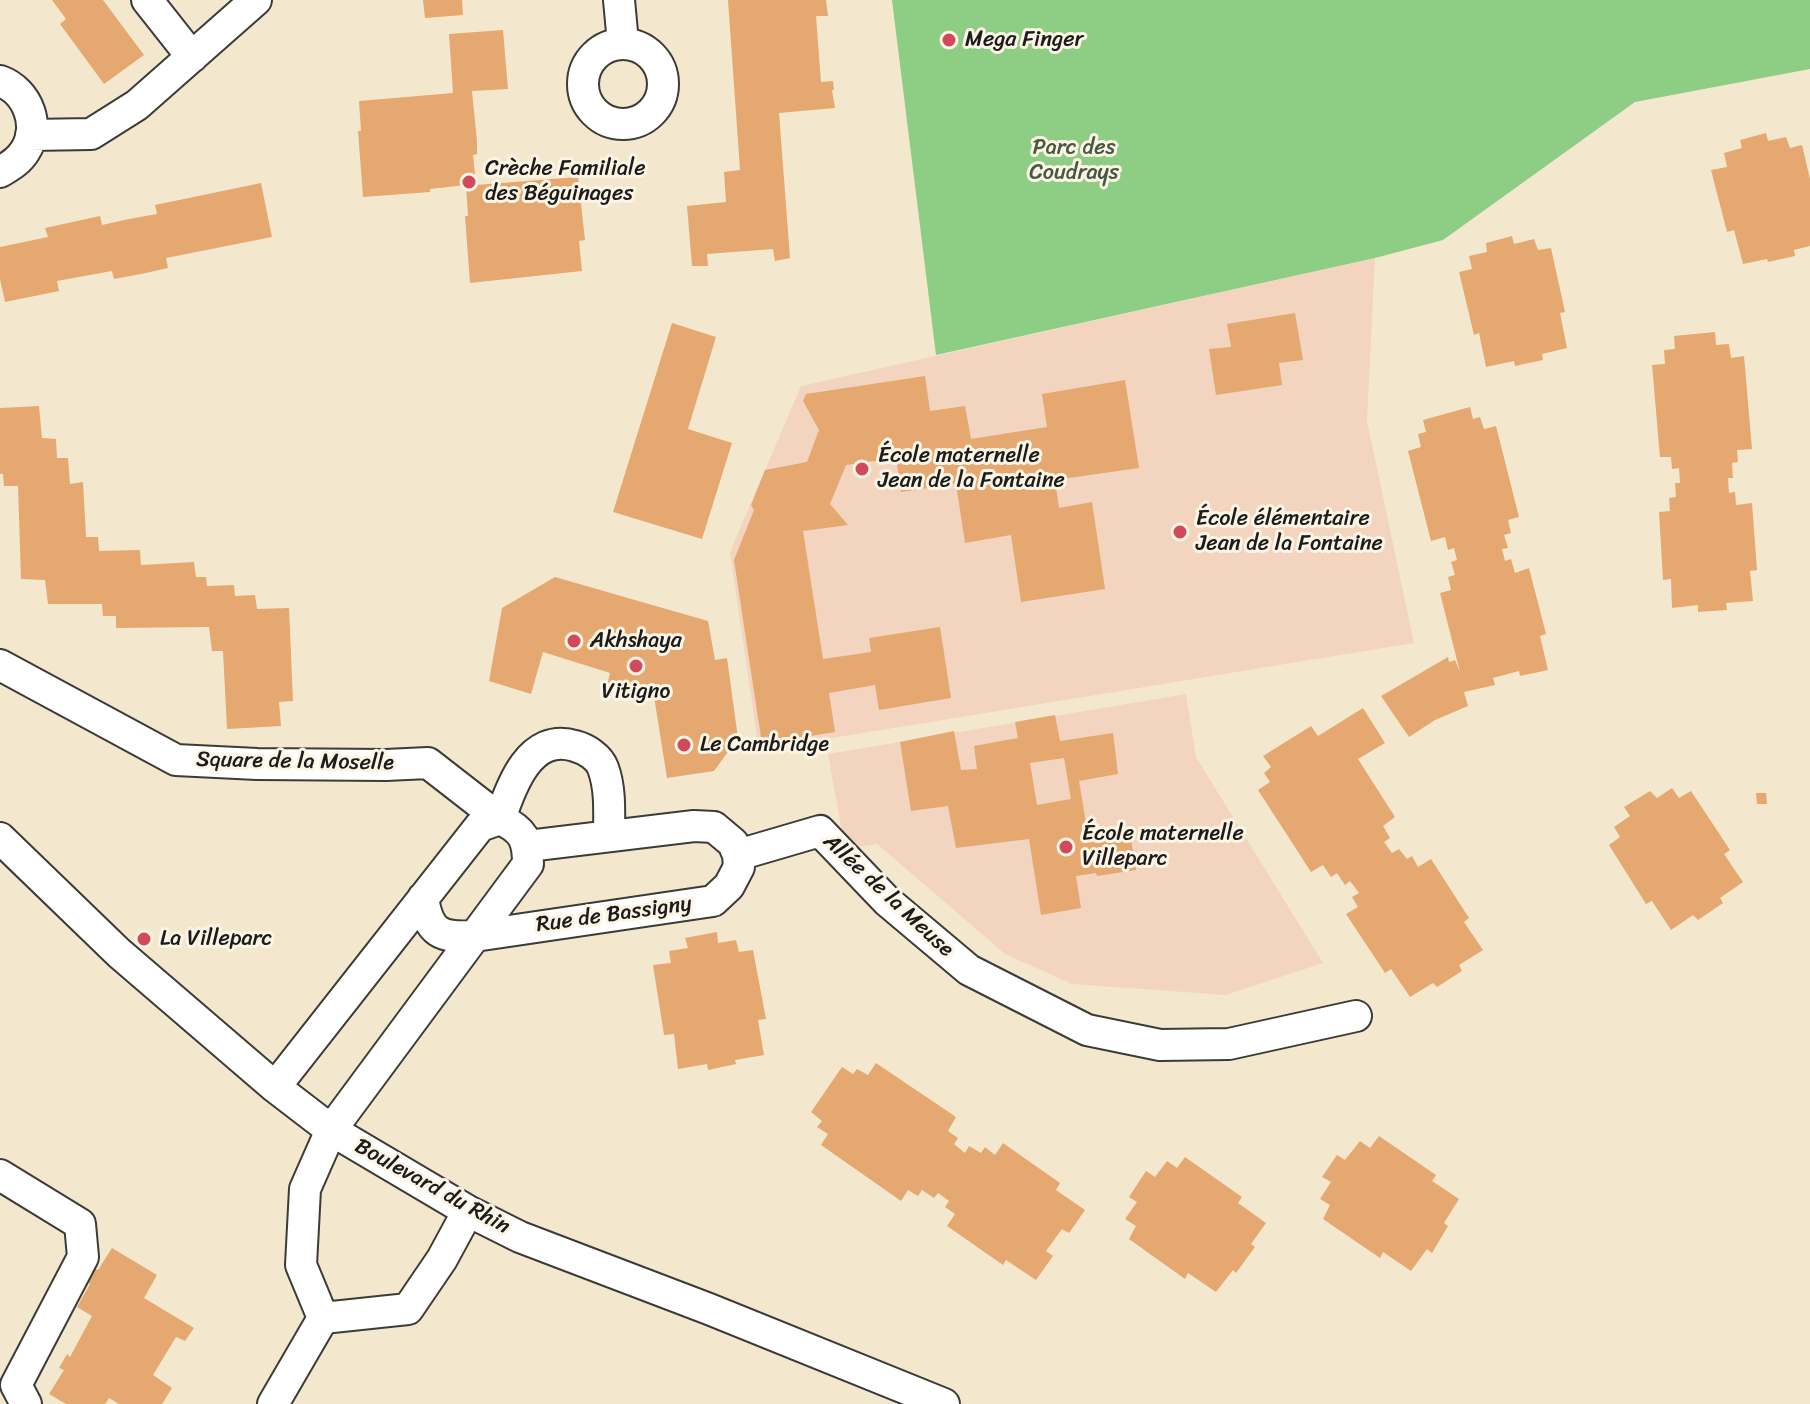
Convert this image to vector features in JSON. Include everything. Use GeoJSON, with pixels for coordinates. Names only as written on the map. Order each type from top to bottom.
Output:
{"type":"FeatureCollection","features":[{"type":"Feature","properties":{"kind":"street"},"geometry":{"type":"LineString","coordinates":[[147,0],[192,57]]}},
{"type":"Feature","properties":{"kind":"street"},"geometry":{"type":"LineString","coordinates":[[31,135],[91,134],[137,105],[256,0]]}},
{"type":"Feature","properties":{"kind":"street"},"geometry":{"type":"LineString","coordinates":[[619,0],[623,43]]}},
{"type":"Feature","properties":{"kind":"street"},"geometry":{"type":"LineString","coordinates":[[0,81],[19,93],[32,120],[31,135],[20,157],[0,172]]}},
{"type":"Feature","properties":{"kind":"street","name":"Square de la Moselle"},"geometry":{"type":"LineString","coordinates":[[0,665],[176,760],[257,764],[428,763],[500,819]]}},
{"type":"Feature","properties":{"kind":"street"},"geometry":{"type":"LineString","coordinates":[[500,819],[508,794],[522,768],[541,748],[564,743],[586,750],[603,766],[609,797],[609,836]]}},
{"type":"Feature","properties":{"kind":"street"},"geometry":{"type":"LineString","coordinates":[[275,1087],[480,826],[500,819],[518,828],[528,846],[528,864],[331,1130],[305,1189],[301,1265],[323,1318]]}},
{"type":"Feature","properties":{"kind":"street"},"geometry":{"type":"LineString","coordinates":[[528,846],[694,826],[714,827],[733,843],[738,855]]}},
{"type":"Feature","properties":{"kind":"street","name":"Allée de la Meuse"},"geometry":{"type":"LineString","coordinates":[[738,855],[820,831],[887,901],[969,970],[1087,1030],[1160,1045],[1229,1044],[1356,1016]]}},
{"type":"Feature","properties":{"kind":"street","name":"Boulevard du Rhin"},"geometry":{"type":"LineString","coordinates":[[0,838],[119,953],[275,1087],[331,1130],[468,1211],[520,1237],[944,1404]]}},
{"type":"Feature","properties":{"kind":"street","name":"Rue de Bassigny"},"geometry":{"type":"LineString","coordinates":[[423,898],[426,917],[437,931],[448,938],[475,936],[713,901],[729,886],[739,867],[738,855]]}},
{"type":"Feature","properties":{"kind":"street"},"geometry":{"type":"LineString","coordinates":[[0,1175],[80,1224],[83,1257],[16,1385],[26,1404]]}},
{"type":"Feature","properties":{"kind":"street"},"geometry":{"type":"LineString","coordinates":[[323,1318],[408,1309],[442,1259],[468,1211]]}},
{"type":"Feature","properties":{"kind":"street"},"geometry":{"type":"LineString","coordinates":[[273,1404],[323,1318]]}},
{"type":"Feature","properties":{"kind":"shaded area","name":"École élémentaire Jean de la Fontaine"},"geometry":{"type":"Polygon","coordinates":[[[1375,258],[1367,421],[1414,643],[759,750],[730,552],[801,386],[1375,258]]]}},
{"type":"Feature","properties":{"kind":"shaded area","name":"École maternelle Villeparc"},"geometry":{"type":"Polygon","coordinates":[[[1186,694],[1196,757],[1323,963],[1226,995],[1072,984],[1005,954],[877,844],[845,849],[828,754],[1186,694]]]}},
{"type":"Feature","properties":{"kind":"green space","name":"Parc des Coudrays"},"geometry":{"type":"Polygon","coordinates":[[[892,0],[1810,0],[1810,69],[1635,102],[1443,240],[1375,258],[936,355],[892,0]]]}},
{"type":"Feature","properties":{"kind":"building"},"geometry":{"type":"Polygon","coordinates":[[[52,0],[103,0],[144,55],[104,84],[60,24],[66,19],[52,0]]]}},
{"type":"Feature","properties":{"kind":"building"},"geometry":{"type":"Polygon","coordinates":[[[423,0],[462,0],[463,15],[425,18],[423,0]]]}},
{"type":"Feature","properties":{"kind":"building"},"geometry":{"type":"Polygon","coordinates":[[[728,0],[826,0],[828,16],[816,16],[821,82],[833,81],[835,108],[779,113],[790,258],[775,261],[773,249],[707,254],[708,266],[692,266],[687,206],[726,202],[724,172],[740,170],[728,0]]]}},
{"type":"Feature","properties":{"kind":"building"},"geometry":{"type":"Polygon","coordinates":[[[503,30],[508,89],[472,91],[477,141],[477,154],[473,155],[476,185],[578,177],[585,240],[579,241],[582,271],[470,283],[466,185],[430,189],[430,192],[363,197],[359,101],[453,93],[449,34],[503,30]]]}},
{"type":"Feature","properties":{"kind":"building"},"geometry":{"type":"Polygon","coordinates":[[[1766,133],[1768,141],[1786,137],[1790,148],[1802,145],[1810,179],[1810,246],[1794,250],[1795,256],[1743,264],[1734,230],[1727,232],[1711,170],[1727,167],[1724,153],[1742,148],[1740,140],[1766,133]]]}},
{"type":"Feature","properties":{"kind":"building"},"geometry":{"type":"Polygon","coordinates":[[[261,183],[272,237],[166,258],[168,268],[141,274],[114,279],[112,271],[57,281],[59,291],[5,302],[0,279],[0,247],[48,237],[45,228],[100,216],[102,225],[157,214],[155,205],[261,183]]]}},
{"type":"Feature","properties":{"kind":"building"},"geometry":{"type":"Polygon","coordinates":[[[1512,236],[1514,244],[1534,239],[1538,250],[1551,248],[1565,312],[1560,313],[1567,348],[1542,354],[1543,360],[1515,366],[1514,361],[1486,367],[1479,333],[1474,335],[1459,272],[1472,269],[1469,256],[1487,252],[1486,243],[1512,236]]]}},
{"type":"Feature","properties":{"kind":"building"},"geometry":{"type":"Polygon","coordinates":[[[1295,313],[1303,360],[1279,363],[1282,385],[1216,395],[1209,349],[1231,347],[1227,324],[1295,313]]]}},
{"type":"Feature","properties":{"kind":"building"},"geometry":{"type":"Polygon","coordinates":[[[672,323],[716,337],[688,429],[732,443],[702,539],[613,512],[672,323]]]}},
{"type":"Feature","properties":{"kind":"building"},"geometry":{"type":"Polygon","coordinates":[[[1715,332],[1716,345],[1729,344],[1731,358],[1744,356],[1752,449],[1737,450],[1738,462],[1732,463],[1733,478],[1728,478],[1729,493],[1735,492],[1736,505],[1752,503],[1757,570],[1750,571],[1753,601],[1726,603],[1727,610],[1698,612],[1698,605],[1672,608],[1671,579],[1663,580],[1659,512],[1670,511],[1669,498],[1676,497],[1675,483],[1680,483],[1679,468],[1672,469],[1671,457],[1660,457],[1652,365],[1665,364],[1664,350],[1675,349],[1674,336],[1715,332]]]}},
{"type":"Feature","properties":{"kind":"building"},"geometry":{"type":"Polygon","coordinates":[[[925,376],[930,411],[965,406],[971,439],[1047,427],[1042,394],[1125,380],[1139,468],[1055,480],[1059,508],[1092,502],[1105,589],[1021,602],[1011,535],[965,543],[956,484],[901,492],[896,458],[846,465],[830,504],[848,525],[803,531],[823,659],[871,652],[869,638],[940,627],[951,698],[879,710],[875,685],[829,693],[835,732],[762,744],[734,560],[754,510],[751,505],[765,470],[807,462],[819,430],[803,401],[806,394],[925,376]]]}},
{"type":"Feature","properties":{"kind":"building"},"geometry":{"type":"Polygon","coordinates":[[[39,406],[42,438],[56,439],[57,458],[68,458],[70,484],[83,482],[86,537],[98,537],[99,551],[140,550],[141,565],[194,562],[196,577],[206,577],[207,586],[234,585],[235,596],[255,595],[257,609],[289,608],[293,701],[279,702],[281,726],[227,729],[223,651],[212,651],[209,627],[116,628],[116,616],[103,616],[102,604],[48,604],[45,580],[21,579],[18,486],[4,486],[3,474],[0,474],[0,408],[39,406]]]}},
{"type":"Feature","properties":{"kind":"building"},"geometry":{"type":"Polygon","coordinates":[[[1470,407],[1473,419],[1480,417],[1484,429],[1496,426],[1519,517],[1508,520],[1511,533],[1504,535],[1508,548],[1502,549],[1505,561],[1511,559],[1515,573],[1529,568],[1546,634],[1540,636],[1548,670],[1520,676],[1519,671],[1493,678],[1495,685],[1464,692],[1468,706],[1435,720],[1409,737],[1381,696],[1448,657],[1449,662],[1455,660],[1460,672],[1440,593],[1451,590],[1448,577],[1455,575],[1451,562],[1457,560],[1454,548],[1448,550],[1445,537],[1431,541],[1408,451],[1421,447],[1418,434],[1426,432],[1423,420],[1470,407]]]}},
{"type":"Feature","properties":{"kind":"building"},"geometry":{"type":"Polygon","coordinates":[[[555,577],[708,621],[715,660],[727,658],[738,738],[714,771],[667,778],[652,684],[612,691],[607,686],[610,673],[543,652],[531,694],[489,681],[502,608],[555,577]]]}},
{"type":"Feature","properties":{"kind":"building"},"geometry":{"type":"Polygon","coordinates":[[[1363,708],[1385,743],[1358,759],[1395,817],[1383,826],[1390,838],[1384,842],[1392,853],[1399,849],[1407,859],[1412,856],[1418,867],[1431,859],[1469,918],[1464,922],[1483,950],[1459,965],[1462,971],[1437,987],[1433,983],[1410,997],[1391,969],[1385,973],[1346,914],[1358,907],[1352,897],[1359,893],[1350,881],[1345,885],[1337,873],[1331,877],[1323,865],[1311,872],[1258,790],[1270,782],[1264,773],[1271,767],[1263,756],[1311,726],[1318,736],[1363,708]]]}},
{"type":"Feature","properties":{"kind":"building"},"geometry":{"type":"Polygon","coordinates":[[[1055,715],[1060,741],[1113,733],[1118,774],[1079,781],[1088,835],[1129,828],[1136,870],[1076,876],[1081,908],[1041,915],[1029,839],[956,848],[948,806],[911,811],[900,742],[954,731],[961,770],[977,769],[974,746],[1018,738],[1015,722],[1055,715]],[[1064,758],[1030,763],[1037,805],[1071,799],[1064,758]]]}},
{"type":"Feature","properties":{"kind":"building"},"geometry":{"type":"Polygon","coordinates":[[[1672,788],[1679,798],[1691,791],[1730,850],[1724,854],[1743,882],[1720,898],[1723,903],[1698,920],[1693,915],[1671,930],[1652,901],[1646,904],[1609,845],[1620,837],[1614,827],[1630,816],[1624,807],[1650,791],[1657,798],[1672,788]]]}},
{"type":"Feature","properties":{"kind":"building"},"geometry":{"type":"Polygon","coordinates":[[[1756,793],[1766,793],[1767,804],[1757,804],[1756,793]]]}},
{"type":"Feature","properties":{"kind":"building"},"geometry":{"type":"Polygon","coordinates":[[[717,932],[718,943],[736,940],[739,952],[753,950],[766,1019],[758,1020],[764,1055],[735,1060],[736,1064],[708,1070],[707,1064],[678,1069],[674,1034],[664,1035],[653,965],[671,963],[669,951],[688,948],[685,938],[717,932]]]}},
{"type":"Feature","properties":{"kind":"building"},"geometry":{"type":"Polygon","coordinates":[[[876,1063],[956,1117],[948,1131],[958,1138],[954,1144],[965,1153],[969,1146],[981,1153],[985,1147],[995,1155],[1003,1143],[1060,1183],[1056,1190],[1085,1210],[1069,1233],[1062,1229],[1046,1251],[1053,1256],[1036,1280],[1006,1260],[1003,1265],[947,1226],[955,1214],[945,1207],[949,1201],[938,1193],[934,1198],[922,1190],[918,1196],[908,1190],[901,1201],[821,1145],[828,1134],[817,1127],[822,1121],[811,1112],[842,1067],[853,1074],[857,1069],[868,1075],[876,1063]]]}},
{"type":"Feature","properties":{"kind":"building"},"geometry":{"type":"Polygon","coordinates":[[[1379,1136],[1436,1175],[1432,1181],[1459,1199],[1444,1223],[1448,1226],[1432,1253],[1427,1249],[1411,1271],[1383,1252],[1380,1258],[1323,1219],[1330,1205],[1320,1199],[1331,1182],[1322,1177],[1337,1155],[1345,1160],[1360,1141],[1370,1148],[1379,1136]]]}},
{"type":"Feature","properties":{"kind":"building"},"geometry":{"type":"Polygon","coordinates":[[[1185,1157],[1242,1197],[1238,1203],[1266,1223],[1251,1244],[1255,1247],[1236,1273],[1233,1270],[1216,1292],[1188,1273],[1185,1279],[1129,1239],[1136,1226],[1125,1219],[1137,1202],[1129,1197],[1146,1171],[1155,1177],[1167,1161],[1177,1168],[1185,1157]]]}},
{"type":"Feature","properties":{"kind":"building"},"geometry":{"type":"Polygon","coordinates":[[[112,1248],[157,1275],[144,1298],[194,1328],[185,1341],[176,1337],[153,1375],[172,1388],[162,1404],[119,1404],[109,1398],[105,1404],[66,1404],[49,1394],[64,1370],[59,1368],[67,1354],[70,1357],[92,1316],[77,1307],[90,1284],[86,1281],[94,1268],[98,1270],[112,1248]]]}},
{"type":"Feature","properties":{"kind":"place","name":"Mega Finger"},"geometry":{"type":"Point","coordinates":[949,40]}},
{"type":"Feature","properties":{"kind":"place","name":"Crèche Familiale des Béguinages"},"geometry":{"type":"Point","coordinates":[469,182]}},
{"type":"Feature","properties":{"kind":"place","name":"École maternelle Jean de la Fontaine"},"geometry":{"type":"Point","coordinates":[862,469]}},
{"type":"Feature","properties":{"kind":"place","name":"École élémentaire Jean de la Fontaine"},"geometry":{"type":"Point","coordinates":[1180,532]}},
{"type":"Feature","properties":{"kind":"place","name":"Akhshaya"},"geometry":{"type":"Point","coordinates":[574,641]}},
{"type":"Feature","properties":{"kind":"place","name":"Vitigno"},"geometry":{"type":"Point","coordinates":[636,666]}},
{"type":"Feature","properties":{"kind":"place","name":"Le Cambridge"},"geometry":{"type":"Point","coordinates":[684,745]}},
{"type":"Feature","properties":{"kind":"place","name":"École maternelle Villeparc"},"geometry":{"type":"Point","coordinates":[1066,847]}},
{"type":"Feature","properties":{"kind":"place","name":"La Villeparc"},"geometry":{"type":"Point","coordinates":[144,939]}}]}
